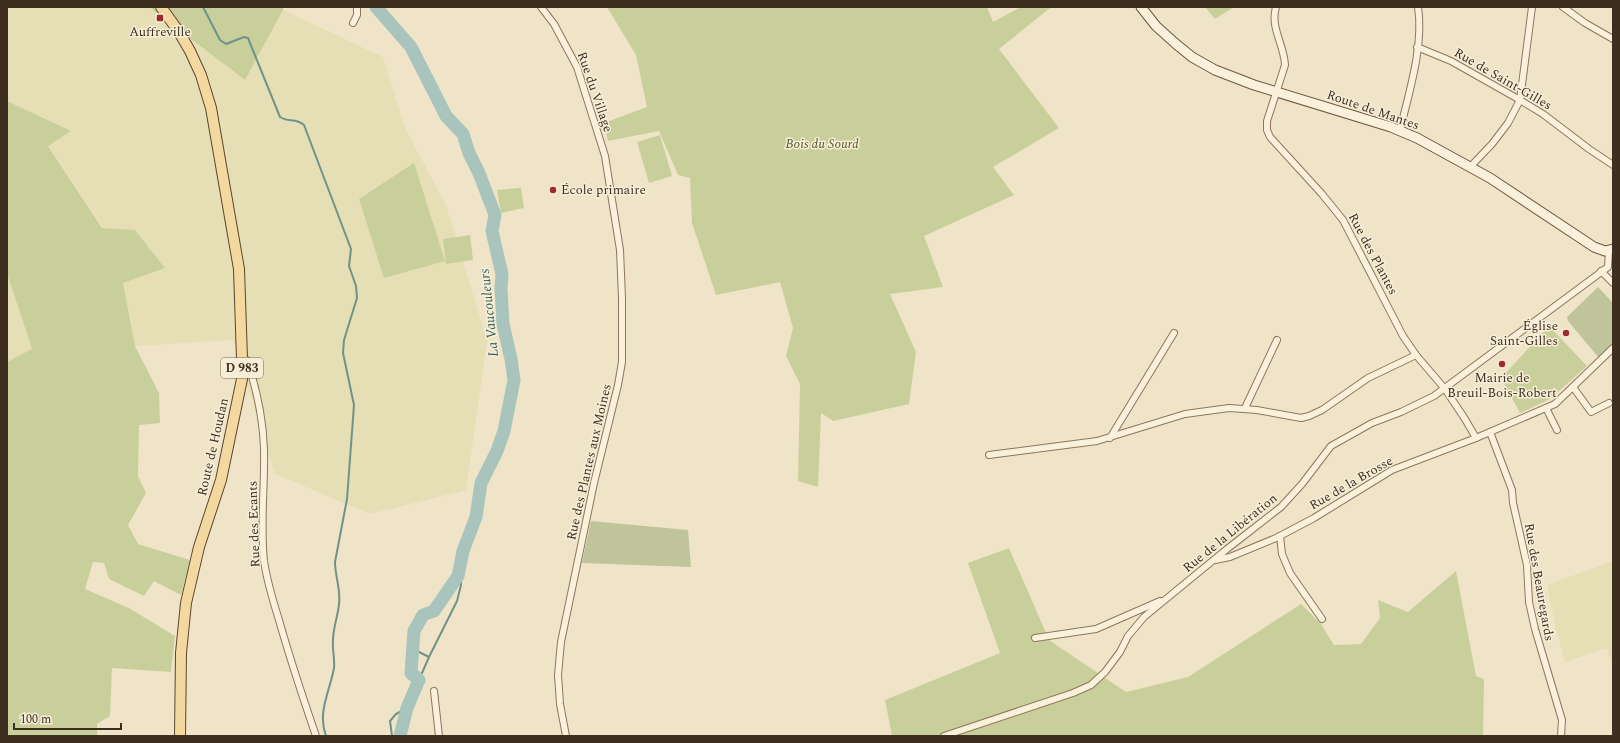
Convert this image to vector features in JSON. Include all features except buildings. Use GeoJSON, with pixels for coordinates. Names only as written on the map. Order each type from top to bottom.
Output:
{"type":"FeatureCollection","features":[{"type":"Feature","properties":{"kind":"main road","name":"Route de Houdan"},"geometry":{"type":"LineString","coordinates":[[161,7],[179,32],[192,56],[206,90],[212,113],[239,269],[242,359],[242,379],[221,480],[199,547],[186,603],[181,653],[180,736]]}},
{"type":"Feature","properties":{"kind":"main road","name":"Route de Mantes"},"geometry":{"type":"LineString","coordinates":[[1141,7],[1156,26],[1176,44],[1192,57],[1215,70],[1246,83],[1400,130],[1470,166],[1509,190],[1594,247],[1601,250],[1611,250]]}},
{"type":"Feature","properties":{"kind":"street"},"geometry":{"type":"LineString","coordinates":[[352,23],[357,15],[357,7]]}},
{"type":"Feature","properties":{"kind":"street","name":"Rue du Village"},"geometry":{"type":"LineString","coordinates":[[541,7],[554,24],[577,67],[605,156],[611,192]]}},
{"type":"Feature","properties":{"kind":"street","name":"Rue des Plantes"},"geometry":{"type":"LineString","coordinates":[[1276,7],[1274,15],[1275,27],[1284,55],[1284,64],[1267,122],[1270,136],[1322,194],[1343,220],[1403,336],[1416,355],[1445,388],[1476,438]]}},
{"type":"Feature","properties":{"kind":"street"},"geometry":{"type":"LineString","coordinates":[[1400,130],[1417,58],[1418,7]]}},
{"type":"Feature","properties":{"kind":"street"},"geometry":{"type":"LineString","coordinates":[[1470,166],[1492,144],[1508,123],[1520,100],[1532,7]]}},
{"type":"Feature","properties":{"kind":"street"},"geometry":{"type":"LineString","coordinates":[[1563,7],[1585,23],[1613,39]]}},
{"type":"Feature","properties":{"kind":"street","name":"Rue de Saint-Gilles"},"geometry":{"type":"LineString","coordinates":[[1417,47],[1451,61],[1520,100],[1543,114],[1588,149],[1613,165]]}},
{"type":"Feature","properties":{"kind":"street","name":"Rue des Plantes aux Moines"},"geometry":{"type":"LineString","coordinates":[[566,736],[560,704],[558,675],[561,642],[589,505],[622,362],[620,250],[611,192]]}},
{"type":"Feature","properties":{"kind":"street","name":"Rue de la Libération"},"geometry":{"type":"LineString","coordinates":[[944,736],[1073,694],[1091,685],[1105,672],[1120,652],[1128,636],[1144,617],[1213,560],[1281,507],[1302,484],[1331,446],[1348,435],[1372,423],[1401,412],[1434,396],[1608,267],[1611,250]]}},
{"type":"Feature","properties":{"kind":"street"},"geometry":{"type":"LineString","coordinates":[[1601,271],[1613,283]]}},
{"type":"Feature","properties":{"kind":"street"},"geometry":{"type":"LineString","coordinates":[[1110,438],[1174,333]]}},
{"type":"Feature","properties":{"kind":"street"},"geometry":{"type":"LineString","coordinates":[[1245,408],[1277,340]]}},
{"type":"Feature","properties":{"kind":"street","name":"Rue de la Brosse"},"geometry":{"type":"LineString","coordinates":[[1213,560],[1230,557],[1280,536],[1314,518],[1392,470],[1476,438],[1555,404],[1613,348]]}},
{"type":"Feature","properties":{"kind":"street"},"geometry":{"type":"LineString","coordinates":[[989,455],[1076,445],[1110,438],[1185,414],[1229,408],[1245,408],[1301,418],[1322,410],[1368,378],[1416,355]]}},
{"type":"Feature","properties":{"kind":"street","name":"Rue des Ecants"},"geometry":{"type":"LineString","coordinates":[[242,359],[247,360],[251,371],[260,411],[264,448],[264,561],[269,585],[289,657],[316,736]]}},
{"type":"Feature","properties":{"kind":"street"},"geometry":{"type":"LineString","coordinates":[[1573,387],[1590,412],[1610,403]]}},
{"type":"Feature","properties":{"kind":"street"},"geometry":{"type":"LineString","coordinates":[[1546,408],[1557,430]]}},
{"type":"Feature","properties":{"kind":"street","name":"Rue des Beauregards"},"geometry":{"type":"LineString","coordinates":[[1490,432],[1512,490],[1513,503],[1527,565],[1529,602],[1535,629],[1562,720],[1562,736]]}},
{"type":"Feature","properties":{"kind":"street"},"geometry":{"type":"LineString","coordinates":[[1280,536],[1282,554],[1290,573],[1322,619]]}},
{"type":"Feature","properties":{"kind":"street"},"geometry":{"type":"LineString","coordinates":[[1035,638],[1096,629],[1167,598]]}},
{"type":"Feature","properties":{"kind":"street"},"geometry":{"type":"LineString","coordinates":[[434,691],[439,736]]}},
{"type":"Feature","properties":{"kind":"shaded area"},"geometry":{"type":"Polygon","coordinates":[[[7,7],[149,7],[245,80],[283,10],[383,57],[405,128],[446,205],[487,341],[466,490],[370,514],[275,474],[233,340],[135,346],[123,283],[165,268],[135,230],[103,228],[48,145],[71,131],[7,101],[7,7]]]}},
{"type":"Feature","properties":{"kind":"shaded area"},"geometry":{"type":"Polygon","coordinates":[[[7,274],[32,350],[7,362],[7,274]]]}},
{"type":"Feature","properties":{"kind":"shaded area"},"geometry":{"type":"Polygon","coordinates":[[[1613,561],[1613,668],[1607,648],[1565,662],[1555,625],[1547,585],[1613,561]]]}},
{"type":"Feature","properties":{"kind":"green space"},"geometry":{"type":"Polygon","coordinates":[[[149,7],[283,7],[283,10],[245,80],[149,7]]]}},
{"type":"Feature","properties":{"kind":"green space","name":"Bois du Sourd"},"geometry":{"type":"Polygon","coordinates":[[[607,7],[987,7],[993,22],[1021,7],[1050,8],[999,49],[1059,128],[993,167],[1014,195],[924,236],[943,287],[890,294],[916,352],[909,404],[833,421],[821,413],[818,487],[798,481],[800,384],[786,356],[793,328],[780,282],[716,295],[692,223],[690,178],[678,175],[659,131],[608,141],[604,123],[647,107],[636,55],[607,7]]]}},
{"type":"Feature","properties":{"kind":"green space"},"geometry":{"type":"Polygon","coordinates":[[[1205,7],[1234,7],[1215,19],[1205,7]]]}},
{"type":"Feature","properties":{"kind":"green space"},"geometry":{"type":"Polygon","coordinates":[[[7,101],[71,131],[48,146],[102,228],[135,230],[165,268],[123,283],[135,346],[159,393],[160,423],[139,425],[138,476],[146,493],[128,525],[138,544],[190,560],[181,595],[154,581],[144,596],[109,579],[104,563],[93,562],[85,589],[129,608],[175,636],[171,672],[112,668],[110,716],[97,724],[97,736],[7,736],[7,362],[32,349],[7,274],[7,101]]]}},
{"type":"Feature","properties":{"kind":"green space"},"geometry":{"type":"Polygon","coordinates":[[[660,135],[672,176],[649,183],[637,142],[660,135]]]}},
{"type":"Feature","properties":{"kind":"green space"},"geometry":{"type":"Polygon","coordinates":[[[414,163],[445,261],[384,278],[359,199],[414,163]]]}},
{"type":"Feature","properties":{"kind":"green space"},"geometry":{"type":"Polygon","coordinates":[[[521,188],[524,208],[501,213],[497,190],[521,188]]]}},
{"type":"Feature","properties":{"kind":"green space"},"geometry":{"type":"Polygon","coordinates":[[[470,235],[473,260],[446,264],[443,239],[470,235]]]}},
{"type":"Feature","properties":{"kind":"green space"},"geometry":{"type":"Polygon","coordinates":[[[1598,287],[1613,303],[1613,344],[1599,358],[1568,321],[1567,317],[1598,287]]]}},
{"type":"Feature","properties":{"kind":"green space"},"geometry":{"type":"Polygon","coordinates":[[[1549,326],[1587,366],[1550,399],[1520,413],[1501,378],[1549,326]]]}},
{"type":"Feature","properties":{"kind":"green space"},"geometry":{"type":"Polygon","coordinates":[[[591,521],[688,530],[691,567],[582,563],[591,521]]]}},
{"type":"Feature","properties":{"kind":"green space"},"geometry":{"type":"Polygon","coordinates":[[[1009,548],[1049,640],[1126,692],[1188,677],[1301,604],[1321,624],[1334,645],[1361,644],[1380,618],[1378,600],[1408,612],[1456,571],[1476,676],[1484,679],[1483,736],[892,736],[885,700],[1000,653],[968,563],[1009,548]]]}},
{"type":"Feature","properties":{"kind":"waterway"},"geometry":{"type":"LineString","coordinates":[[203,7],[220,40],[226,44],[244,37],[248,38],[280,117],[286,120],[298,121],[304,125],[351,249],[349,266],[356,286],[357,298],[344,340],[343,353],[354,405],[347,499],[335,562],[339,599],[333,636],[334,668],[325,702],[323,718],[326,736]]}},
{"type":"Feature","properties":{"kind":"waterway","name":"La Vaucouleurs"},"geometry":{"type":"LineString","coordinates":[[376,7],[411,47],[446,116],[463,134],[469,153],[479,173],[495,215],[492,231],[502,274],[501,288],[503,324],[514,380],[504,431],[497,451],[481,483],[476,517],[463,551],[458,576],[434,611],[423,615],[414,631],[411,673],[419,680],[407,708],[400,736]]}},
{"type":"Feature","properties":{"kind":"waterway"},"geometry":{"type":"LineString","coordinates":[[429,657],[457,601],[461,585],[461,567]]}},
{"type":"Feature","properties":{"kind":"waterway"},"geometry":{"type":"LineString","coordinates":[[413,649],[429,657],[419,680]]}},
{"type":"Feature","properties":{"kind":"waterway"},"geometry":{"type":"LineString","coordinates":[[392,736],[390,721],[396,714],[407,708]]}},
{"type":"Feature","properties":{"kind":"place","name":"Auffreville"},"geometry":{"type":"Point","coordinates":[160,18]}},
{"type":"Feature","properties":{"kind":"place","name":"École primaire"},"geometry":{"type":"Point","coordinates":[553,190]}},
{"type":"Feature","properties":{"kind":"place","name":"Église Saint-Gilles"},"geometry":{"type":"Point","coordinates":[1566,333]}},
{"type":"Feature","properties":{"kind":"place","name":"Mairie de Breuil-Bois-Robert"},"geometry":{"type":"Point","coordinates":[1502,364]}}]}
